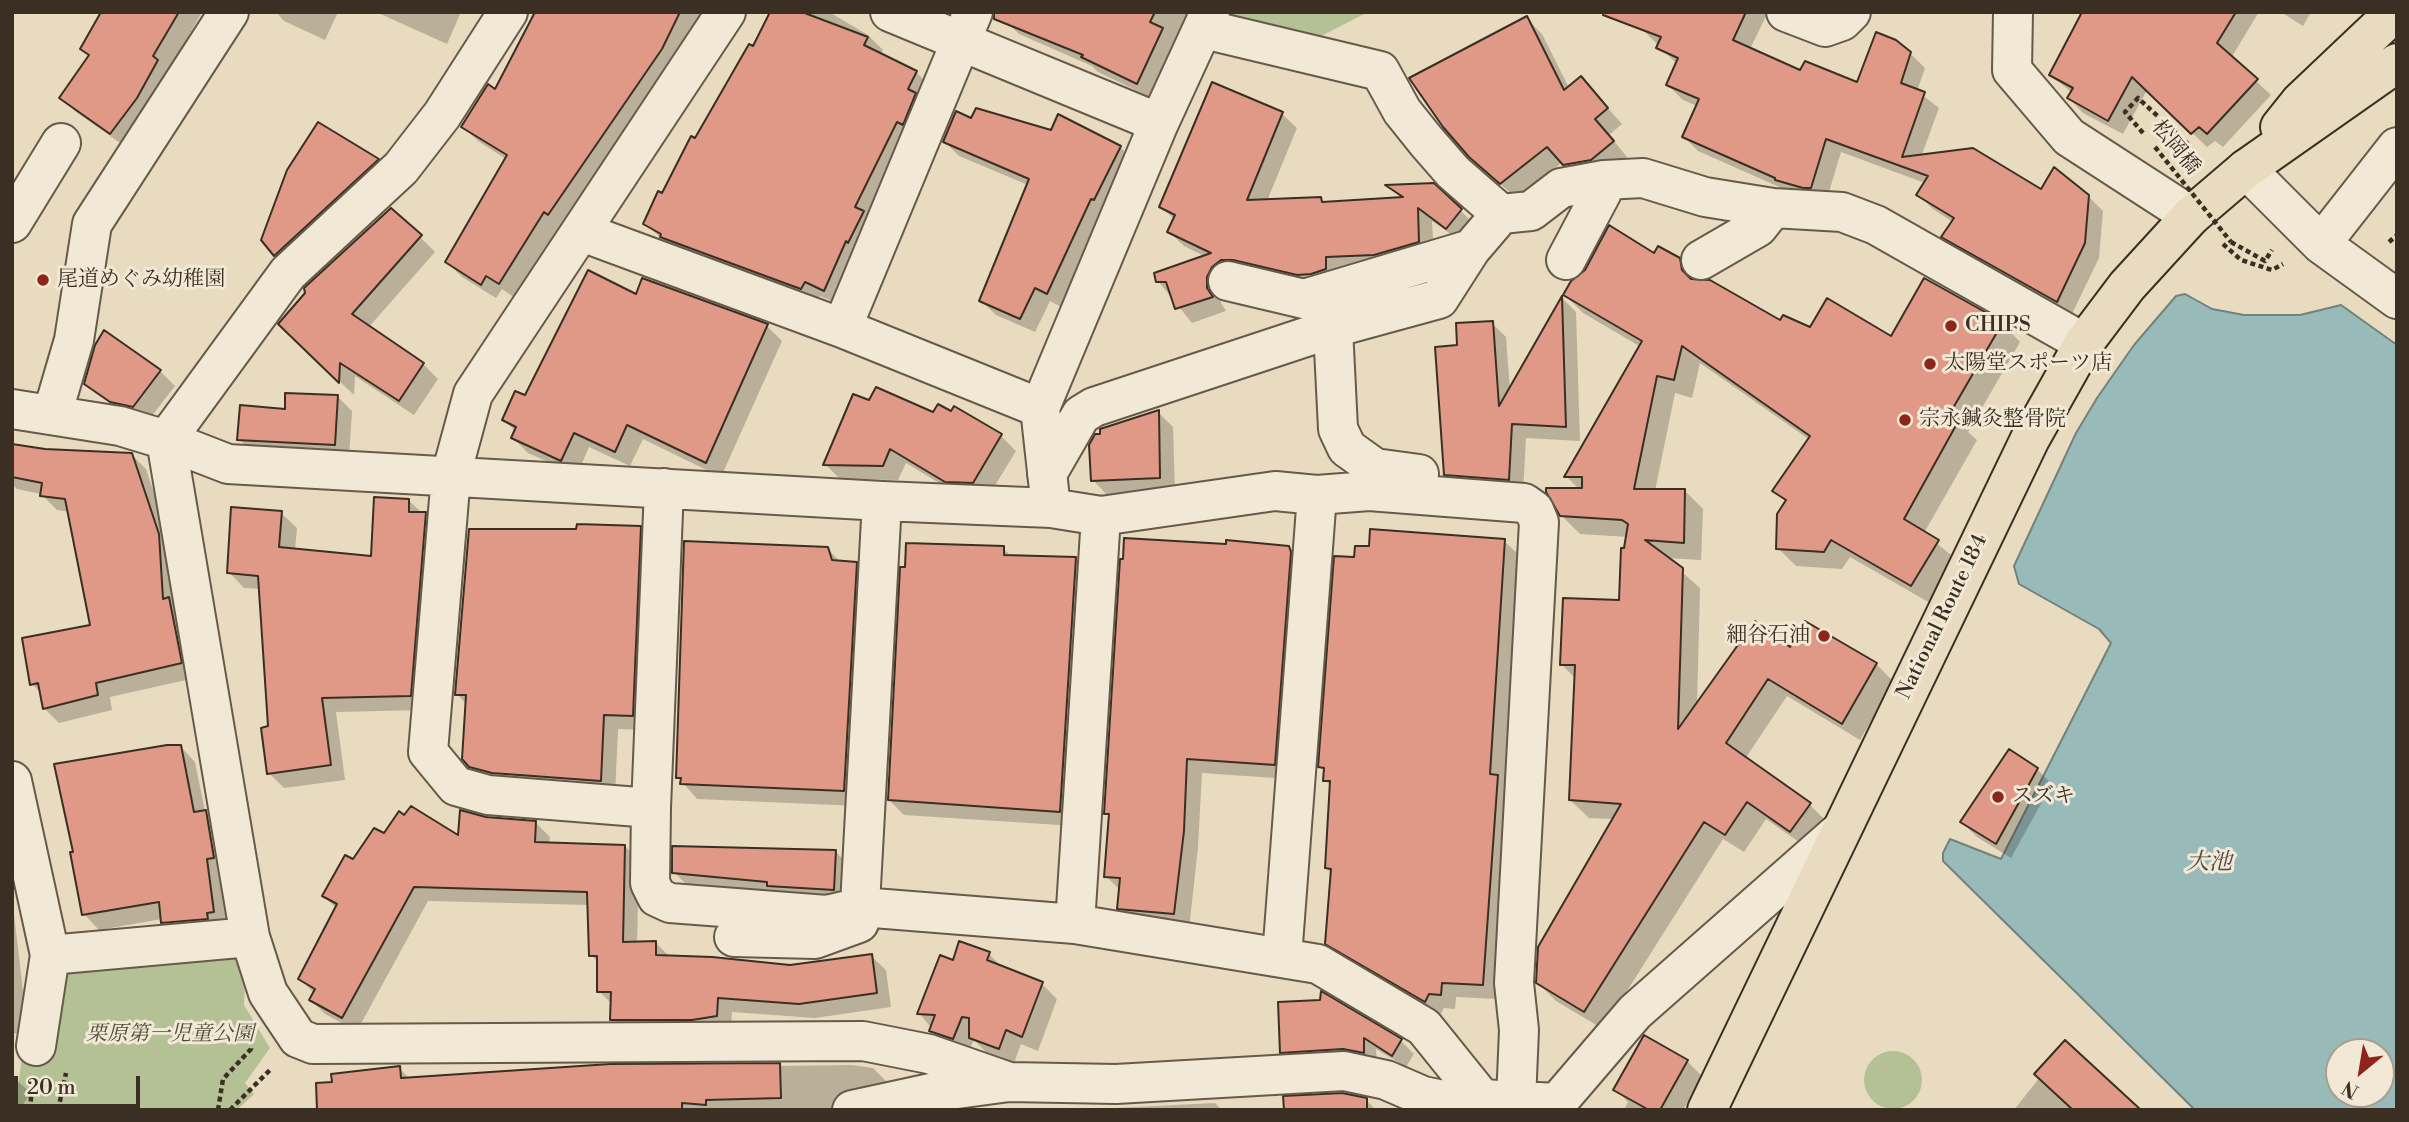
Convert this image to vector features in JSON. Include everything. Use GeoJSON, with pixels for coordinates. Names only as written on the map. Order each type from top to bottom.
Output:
{"type":"FeatureCollection","features":[{"type":"Feature","properties":{"kind":"highway"},"geometry":{"type":"LineString","coordinates":[[2246,169],[2300,102],[2395,12]]}},
{"type":"Feature","properties":{"kind":"highway"},"geometry":{"type":"LineString","coordinates":[[2246,169],[2397,62]]}},
{"type":"Feature","properties":{"kind":"highway","name":"National Route 184"},"geometry":{"type":"LineString","coordinates":[[1707,1110],[1837,834],[2030,439],[2084,343],[2127,286],[2191,216],[2246,169]]}},
{"type":"Feature","properties":{"kind":"street"},"geometry":{"type":"LineString","coordinates":[[52,415],[74,340],[92,224],[229,12]]}},
{"type":"Feature","properties":{"kind":"street"},"geometry":{"type":"LineString","coordinates":[[508,12],[473,69],[401,168],[288,273],[166,440],[250,937],[268,993],[298,1038],[313,1044],[863,1041],[929,1054],[1009,1082]]}},
{"type":"Feature","properties":{"kind":"street"},"geometry":{"type":"LineString","coordinates":[[651,808],[488,795],[456,786],[428,752],[451,475],[473,394],[726,12]]}},
{"type":"Feature","properties":{"kind":"street"},"geometry":{"type":"LineString","coordinates":[[890,12],[968,27],[1159,122]]}},
{"type":"Feature","properties":{"kind":"street"},"geometry":{"type":"LineString","coordinates":[[1786,12],[1825,27],[1842,21],[1851,12]]}},
{"type":"Feature","properties":{"kind":"street"},"geometry":{"type":"LineString","coordinates":[[2013,12],[2012,70],[2068,136],[2191,216]]}},
{"type":"Feature","properties":{"kind":"street"},"geometry":{"type":"LineString","coordinates":[[1049,491],[1040,408],[1159,122],[1207,21],[1380,71],[1402,111],[1426,141],[1453,172],[1501,214]]}},
{"type":"Feature","properties":{"kind":"street"},"geometry":{"type":"LineString","coordinates":[[842,328],[968,27]]}},
{"type":"Feature","properties":{"kind":"street"},"geometry":{"type":"LineString","coordinates":[[12,223],[61,143]]}},
{"type":"Feature","properties":{"kind":"street"},"geometry":{"type":"LineString","coordinates":[[2321,244],[2397,147]]}},
{"type":"Feature","properties":{"kind":"street"},"geometry":{"type":"LineString","coordinates":[[2246,169],[2321,244],[2397,299]]}},
{"type":"Feature","properties":{"kind":"street"},"geometry":{"type":"LineString","coordinates":[[1049,491],[1082,415],[1094,407],[1333,328],[1439,299],[1471,249],[1501,214],[1531,211],[1561,188],[1604,180],[1643,178],[1705,197],[1773,208],[1842,212],[1875,225],[2084,343]]}},
{"type":"Feature","properties":{"kind":"street"},"geometry":{"type":"LineString","coordinates":[[1566,260],[1602,192],[1604,180]]}},
{"type":"Feature","properties":{"kind":"street"},"geometry":{"type":"LineString","coordinates":[[1701,260],[1758,227],[1773,208]]}},
{"type":"Feature","properties":{"kind":"street"},"geometry":{"type":"LineString","coordinates":[[582,232],[842,328],[1040,408]]}},
{"type":"Feature","properties":{"kind":"street"},"geometry":{"type":"LineString","coordinates":[[1228,281],[1304,299],[1471,249]]}},
{"type":"Feature","properties":{"kind":"street"},"geometry":{"type":"LineString","coordinates":[[1333,328],[1338,429],[1347,448],[1375,468],[1408,475],[1446,473]]}},
{"type":"Feature","properties":{"kind":"street"},"geometry":{"type":"LineString","coordinates":[[12,410],[120,426],[228,464],[882,501],[1049,491],[1101,516],[1275,491],[1317,495],[1369,491],[1524,503],[1534,510],[1539,522],[1514,983],[1519,1030],[1499,1100]]}},
{"type":"Feature","properties":{"kind":"street"},"geometry":{"type":"LineString","coordinates":[[664,488],[651,808],[650,883],[657,897],[670,903],[827,915],[862,907],[1074,924],[1318,964],[1424,1027],[1499,1100]]}},
{"type":"Feature","properties":{"kind":"street"},"geometry":{"type":"LineString","coordinates":[[1282,957],[1317,495]]}},
{"type":"Feature","properties":{"kind":"street"},"geometry":{"type":"LineString","coordinates":[[734,937],[816,939],[859,923],[862,907],[882,501]]}},
{"type":"Feature","properties":{"kind":"street"},"geometry":{"type":"LineString","coordinates":[[1074,924],[1101,516]]}},
{"type":"Feature","properties":{"kind":"street"},"geometry":{"type":"LineString","coordinates":[[12,781],[50,955],[36,1046]]}},
{"type":"Feature","properties":{"kind":"street"},"geometry":{"type":"LineString","coordinates":[[852,1110],[935,1092],[1009,1082],[1116,1084],[1345,1071],[1386,1080],[1418,1103],[1499,1100],[1556,1106],[1635,1012],[1837,834]]}},
{"type":"Feature","properties":{"kind":"street"},"geometry":{"type":"LineString","coordinates":[[50,955],[250,937]]}},
{"type":"Feature","properties":{"kind":"path","name":"松岡橋"},"geometry":{"type":"LineString","coordinates":[[2188,144],[2138,98],[2125,112],[2231,242],[2265,261]]}},
{"type":"Feature","properties":{"kind":"path"},"geometry":{"type":"LineString","coordinates":[[2223,244],[2242,260],[2273,270],[2321,244]]}},
{"type":"Feature","properties":{"kind":"path"},"geometry":{"type":"LineString","coordinates":[[218,1110],[223,1079],[251,1049],[248,1037]]}},
{"type":"Feature","properties":{"kind":"path"},"geometry":{"type":"LineString","coordinates":[[58,1110],[67,1072]]}},
{"type":"Feature","properties":{"kind":"path"},"geometry":{"type":"LineString","coordinates":[[230,1110],[251,1090]]}},
{"type":"Feature","properties":{"kind":"green space"},"geometry":{"type":"Polygon","coordinates":[[[1227,12],[1368,12],[1296,49],[1233,31],[1227,12]]]}},
{"type":"Feature","properties":{"kind":"green space","name":"栗原第一児童公園"},"geometry":{"type":"Polygon","coordinates":[[[230,953],[246,960],[244,1005],[270,1048],[245,1083],[254,1094],[237,1110],[15,1110],[23,1049],[66,974],[230,953]]]}},
{"type":"Feature","properties":{"kind":"green space"},"geometry":{"type":"Polygon","coordinates":[[[1887,1051],[1899,1051],[1914,1059],[1922,1074],[1922,1086],[1914,1101],[1899,1109],[1887,1109],[1872,1101],[1864,1086],[1864,1074],[1872,1059],[1887,1051]]]}},
{"type":"Feature","properties":{"kind":"water","name":"大池"},"geometry":{"type":"Polygon","coordinates":[[[2185,294],[2212,309],[2244,315],[2300,315],[2341,305],[2397,345],[2397,1110],[2195,1110],[1943,861],[1943,853],[1950,839],[2001,859],[2111,643],[2099,629],[2019,584],[2014,566],[2076,433],[2134,345],[2176,296],[2185,294]]]}},
{"type":"Feature","properties":{"kind":"building"},"geometry":{"type":"Polygon","coordinates":[[[101,12],[179,12],[153,56],[158,60],[137,98],[110,134],[59,98],[89,55],[80,49],[101,12]]]}},
{"type":"Feature","properties":{"kind":"building"},"geometry":{"type":"Polygon","coordinates":[[[535,12],[680,12],[662,49],[548,215],[544,212],[499,284],[486,276],[481,285],[445,262],[507,155],[461,127],[488,84],[495,89],[535,12]]]}},
{"type":"Feature","properties":{"kind":"building"},"geometry":{"type":"Polygon","coordinates":[[[770,12],[802,12],[868,37],[864,45],[917,71],[908,89],[916,93],[903,125],[897,122],[855,207],[864,211],[848,243],[846,241],[824,291],[805,282],[801,289],[660,237],[661,234],[643,224],[658,191],[662,193],[691,136],[695,138],[749,44],[753,46],[770,12]]]}},
{"type":"Feature","properties":{"kind":"building"},"geometry":{"type":"Polygon","coordinates":[[[994,12],[1155,12],[1150,22],[1163,28],[1137,84],[1081,57],[1083,55],[994,19],[994,12]]]}},
{"type":"Feature","properties":{"kind":"building"},"geometry":{"type":"Polygon","coordinates":[[[1604,12],[1746,12],[1733,40],[1800,70],[1805,61],[1857,82],[1876,32],[1896,40],[1911,52],[1901,83],[1925,92],[1902,157],[1973,148],[2041,189],[2054,167],[2089,195],[2085,243],[2057,302],[1941,237],[1954,218],[1916,195],[1928,176],[1826,139],[1811,188],[1803,188],[1775,180],[1682,137],[1699,99],[1666,85],[1678,58],[1656,48],[1661,37],[1603,15],[1604,12]]]}},
{"type":"Feature","properties":{"kind":"building"},"geometry":{"type":"Polygon","coordinates":[[[2082,12],[2236,12],[2217,43],[2258,79],[2207,134],[2199,127],[2191,134],[2132,77],[2108,121],[2067,98],[2073,88],[2049,75],[2082,12]]]}},
{"type":"Feature","properties":{"kind":"building"},"geometry":{"type":"Polygon","coordinates":[[[1527,16],[1564,90],[1581,76],[1608,108],[1595,119],[1614,141],[1591,160],[1563,165],[1547,147],[1500,184],[1469,157],[1443,127],[1409,78],[1527,16]]]}},
{"type":"Feature","properties":{"kind":"building"},"geometry":{"type":"Polygon","coordinates":[[[1212,82],[1283,112],[1247,200],[1321,197],[1322,202],[1403,197],[1385,185],[1434,183],[1462,209],[1446,229],[1418,208],[1419,242],[1374,255],[1326,257],[1326,269],[1311,274],[1297,275],[1233,260],[1221,260],[1212,267],[1207,277],[1207,288],[1213,297],[1175,309],[1166,282],[1156,282],[1154,273],[1211,253],[1167,232],[1175,215],[1159,207],[1212,82]]]}},
{"type":"Feature","properties":{"kind":"building"},"geometry":{"type":"Polygon","coordinates":[[[976,108],[1051,130],[1058,114],[1121,146],[1094,200],[1091,199],[1047,294],[1035,288],[1020,319],[979,301],[1029,179],[943,142],[956,111],[971,118],[976,108]]]}},
{"type":"Feature","properties":{"kind":"building"},"geometry":{"type":"Polygon","coordinates":[[[318,122],[379,159],[274,256],[261,240],[287,170],[318,122]]]}},
{"type":"Feature","properties":{"kind":"building"},"geometry":{"type":"Polygon","coordinates":[[[391,208],[422,235],[352,314],[424,363],[399,401],[340,363],[339,383],[278,324],[305,293],[304,288],[391,208]]]}},
{"type":"Feature","properties":{"kind":"building"},"geometry":{"type":"Polygon","coordinates":[[[1609,225],[1654,253],[1658,246],[1680,258],[1682,270],[1691,279],[1710,280],[1780,320],[1783,315],[1810,327],[1827,298],[1891,336],[1924,278],[2003,322],[1949,415],[1959,420],[1904,519],[1939,540],[1911,586],[1831,540],[1824,552],[1776,549],[1777,514],[1786,500],[1772,491],[1810,436],[1682,346],[1674,380],[1657,376],[1634,489],[1685,489],[1684,543],[1645,540],[1683,568],[1678,729],[1755,621],[1790,647],[1805,621],[1877,663],[1842,724],[1768,679],[1726,743],[1811,803],[1790,832],[1747,802],[1725,835],[1704,822],[1584,1012],[1536,983],[1538,947],[1621,804],[1569,800],[1575,665],[1560,665],[1563,598],[1619,600],[1621,548],[1624,548],[1628,524],[1622,520],[1560,516],[1546,488],[1582,488],[1582,477],[1564,477],[1642,341],[1563,295],[1571,281],[1585,270],[1609,225]]]}},
{"type":"Feature","properties":{"kind":"building"},"geometry":{"type":"Polygon","coordinates":[[[588,270],[636,294],[642,278],[768,324],[706,463],[627,425],[615,452],[574,433],[561,461],[511,438],[516,427],[502,420],[515,391],[525,395],[588,270]]]}},
{"type":"Feature","properties":{"kind":"building"},"geometry":{"type":"Polygon","coordinates":[[[1562,296],[1566,427],[1512,424],[1509,480],[1444,475],[1435,347],[1457,345],[1456,323],[1493,321],[1499,406],[1562,296]]]}},
{"type":"Feature","properties":{"kind":"building"},"geometry":{"type":"Polygon","coordinates":[[[104,330],[161,370],[133,407],[110,402],[84,384],[95,345],[104,330]]]}},
{"type":"Feature","properties":{"kind":"building"},"geometry":{"type":"Polygon","coordinates":[[[876,387],[933,412],[938,404],[951,411],[954,406],[1002,434],[973,483],[945,482],[890,449],[883,466],[823,465],[853,394],[869,400],[876,387]]]}},
{"type":"Feature","properties":{"kind":"building"},"geometry":{"type":"Polygon","coordinates":[[[285,393],[338,395],[335,445],[237,440],[240,405],[285,409],[285,393]]]}},
{"type":"Feature","properties":{"kind":"building"},"geometry":{"type":"Polygon","coordinates":[[[1159,410],[1160,478],[1091,481],[1089,445],[1095,434],[1100,434],[1100,429],[1159,410]]]}},
{"type":"Feature","properties":{"kind":"building"},"geometry":{"type":"Polygon","coordinates":[[[12,444],[45,449],[132,453],[159,534],[163,599],[169,597],[182,663],[96,683],[98,695],[43,709],[38,683],[30,685],[22,638],[90,625],[65,499],[40,496],[42,483],[12,477],[12,444]]]}},
{"type":"Feature","properties":{"kind":"building"},"geometry":{"type":"Polygon","coordinates":[[[374,497],[409,499],[409,512],[426,512],[411,696],[322,698],[331,765],[267,774],[261,728],[268,726],[258,576],[227,573],[231,507],[282,511],[279,547],[371,556],[374,497]]]}},
{"type":"Feature","properties":{"kind":"building"},"geometry":{"type":"Polygon","coordinates":[[[577,524],[641,526],[633,716],[604,715],[601,781],[492,773],[469,767],[462,759],[466,695],[455,695],[469,529],[576,529],[577,524]]]}},
{"type":"Feature","properties":{"kind":"building"},"geometry":{"type":"Polygon","coordinates":[[[1370,529],[1505,539],[1490,774],[1498,775],[1483,985],[1442,983],[1441,995],[1429,994],[1425,1002],[1325,944],[1331,869],[1325,868],[1330,781],[1323,781],[1324,768],[1318,767],[1334,556],[1354,557],[1355,546],[1369,546],[1370,529]]]}},
{"type":"Feature","properties":{"kind":"building"},"geometry":{"type":"Polygon","coordinates":[[[1124,538],[1226,544],[1226,540],[1289,546],[1291,552],[1275,765],[1187,759],[1184,831],[1174,914],[1117,909],[1120,878],[1104,877],[1109,814],[1104,814],[1120,559],[1123,559],[1124,538]]]}},
{"type":"Feature","properties":{"kind":"building"},"geometry":{"type":"Polygon","coordinates":[[[684,541],[828,547],[832,560],[857,562],[844,791],[680,784],[681,778],[676,778],[684,541]]]}},
{"type":"Feature","properties":{"kind":"building"},"geometry":{"type":"Polygon","coordinates":[[[906,543],[1004,546],[1004,555],[1076,557],[1060,812],[888,800],[900,567],[905,567],[906,543]]]}},
{"type":"Feature","properties":{"kind":"building"},"geometry":{"type":"Polygon","coordinates":[[[181,745],[194,812],[206,810],[214,858],[207,859],[214,912],[207,913],[208,919],[161,923],[159,902],[82,915],[70,852],[73,852],[54,764],[181,745]]]}},
{"type":"Feature","properties":{"kind":"building","name":"スズキ"},"geometry":{"type":"Polygon","coordinates":[[[2009,749],[2038,768],[1996,844],[1960,822],[2009,749]]]}},
{"type":"Feature","properties":{"kind":"building"},"geometry":{"type":"Polygon","coordinates":[[[411,806],[458,835],[460,810],[486,817],[536,821],[535,842],[625,845],[623,942],[656,941],[656,955],[712,957],[790,965],[872,954],[877,993],[799,1004],[718,998],[717,1016],[692,1020],[610,1020],[611,992],[597,992],[597,956],[589,956],[587,892],[414,887],[342,1018],[309,1000],[315,989],[298,979],[337,904],[322,896],[345,855],[353,859],[374,828],[384,833],[399,811],[404,815],[411,806]]]}},
{"type":"Feature","properties":{"kind":"building"},"geometry":{"type":"Polygon","coordinates":[[[672,846],[836,850],[834,890],[767,886],[767,882],[672,873],[672,846]]]}},
{"type":"Feature","properties":{"kind":"building"},"geometry":{"type":"Polygon","coordinates":[[[959,941],[990,952],[987,960],[1043,982],[1022,1037],[1006,1030],[999,1049],[969,1038],[969,1018],[962,1017],[953,1039],[929,1031],[935,1015],[917,1014],[940,955],[953,960],[959,941]]]}},
{"type":"Feature","properties":{"kind":"building"},"geometry":{"type":"Polygon","coordinates":[[[1321,991],[1402,1039],[1392,1056],[1364,1038],[1364,1053],[1343,1049],[1280,1053],[1278,1002],[1320,1000],[1321,991]]]}},
{"type":"Feature","properties":{"kind":"building"},"geometry":{"type":"Polygon","coordinates":[[[1644,1035],[1688,1060],[1660,1110],[1649,1110],[1613,1090],[1644,1035]]]}},
{"type":"Feature","properties":{"kind":"building"},"geometry":{"type":"Polygon","coordinates":[[[2065,1040],[2141,1110],[2073,1110],[2034,1074],[2065,1040]]]}},
{"type":"Feature","properties":{"kind":"building"},"geometry":{"type":"Polygon","coordinates":[[[780,1063],[781,1098],[706,1100],[706,1105],[682,1103],[682,1110],[317,1110],[316,1083],[332,1082],[331,1074],[400,1066],[401,1078],[610,1064],[780,1063]]]}},
{"type":"Feature","properties":{"kind":"building"},"geometry":{"type":"Polygon","coordinates":[[[1342,1093],[1367,1098],[1367,1110],[1284,1110],[1283,1096],[1342,1093]]]}},
{"type":"Feature","properties":{"kind":"place","name":"尾道めぐみ幼稚園"},"geometry":{"type":"Point","coordinates":[43,280]}},
{"type":"Feature","properties":{"kind":"place","name":"CHIPS"},"geometry":{"type":"Point","coordinates":[1951,326]}},
{"type":"Feature","properties":{"kind":"place","name":"太陽堂スポーツ店"},"geometry":{"type":"Point","coordinates":[1930,364]}},
{"type":"Feature","properties":{"kind":"place","name":"宗永鍼灸整骨院"},"geometry":{"type":"Point","coordinates":[1905,420]}},
{"type":"Feature","properties":{"kind":"place","name":"細谷石油"},"geometry":{"type":"Point","coordinates":[1824,636]}},
{"type":"Feature","properties":{"kind":"place","name":"スズキ"},"geometry":{"type":"Point","coordinates":[1998,797]}}]}
